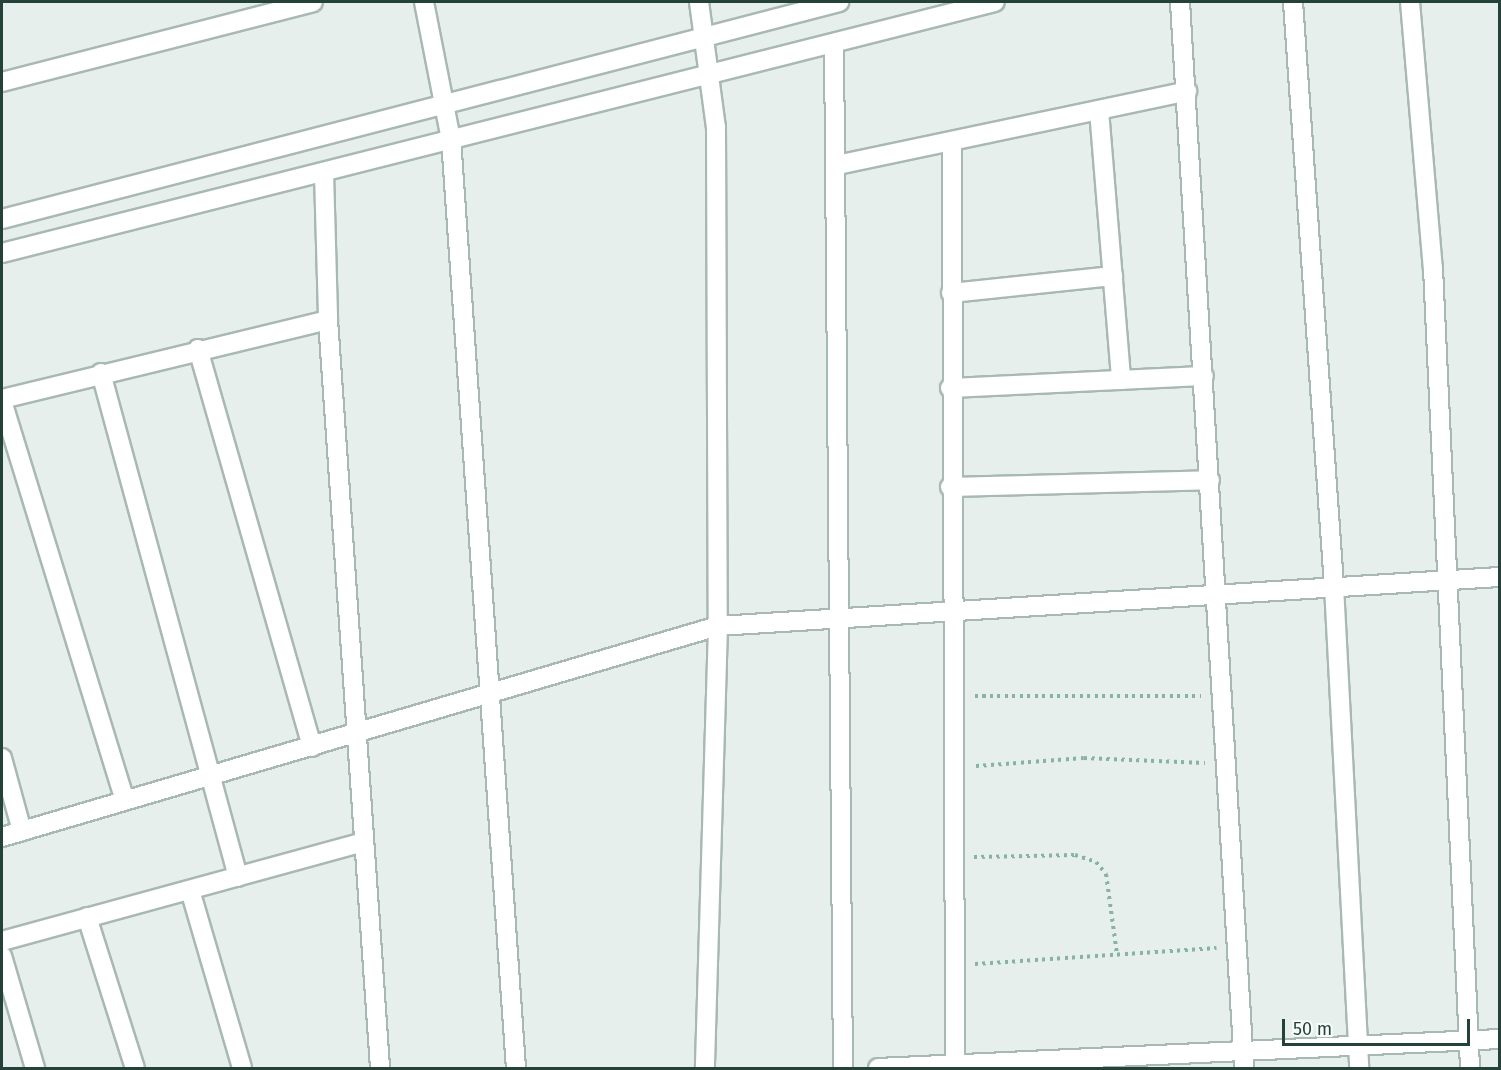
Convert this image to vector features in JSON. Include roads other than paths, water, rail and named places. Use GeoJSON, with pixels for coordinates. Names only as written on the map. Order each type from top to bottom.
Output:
{"type":"FeatureCollection","features":[{"type":"Feature","properties":{"kind":"street"},"geometry":{"type":"LineString","coordinates":[[2,82],[313,2]]}},
{"type":"Feature","properties":{"kind":"street"},"geometry":{"type":"LineString","coordinates":[[424,2],[451,140],[516,1068]]}},
{"type":"Feature","properties":{"kind":"street"},"geometry":{"type":"LineString","coordinates":[[699,2],[711,75],[718,627],[705,1068]]}},
{"type":"Feature","properties":{"kind":"street"},"geometry":{"type":"LineString","coordinates":[[2,219],[705,34],[839,2]]}},
{"type":"Feature","properties":{"kind":"street"},"geometry":{"type":"LineString","coordinates":[[2,254],[995,2]]}},
{"type":"Feature","properties":{"kind":"street"},"geometry":{"type":"LineString","coordinates":[[1180,2],[1210,480],[1211,599],[1222,696],[1243,1062]]}},
{"type":"Feature","properties":{"kind":"street"},"geometry":{"type":"LineString","coordinates":[[1293,2],[1335,586],[1359,1068]]}},
{"type":"Feature","properties":{"kind":"street"},"geometry":{"type":"LineString","coordinates":[[1410,2],[1433,268],[1470,1068]]}},
{"type":"Feature","properties":{"kind":"street"},"geometry":{"type":"LineString","coordinates":[[834,43],[837,165],[837,617],[843,1068]]}},
{"type":"Feature","properties":{"kind":"street"},"geometry":{"type":"LineString","coordinates":[[837,165],[952,143],[1187,91]]}},
{"type":"Feature","properties":{"kind":"street"},"geometry":{"type":"LineString","coordinates":[[1099,110],[1121,380]]}},
{"type":"Feature","properties":{"kind":"street"},"geometry":{"type":"LineString","coordinates":[[952,143],[950,696],[955,1066]]}},
{"type":"Feature","properties":{"kind":"street"},"geometry":{"type":"LineString","coordinates":[[324,172],[328,320],[359,733],[363,842],[380,1068]]}},
{"type":"Feature","properties":{"kind":"street"},"geometry":{"type":"LineString","coordinates":[[951,293],[1113,276]]}},
{"type":"Feature","properties":{"kind":"street"},"geometry":{"type":"LineString","coordinates":[[125,801],[2,400],[198,349],[328,320]]}},
{"type":"Feature","properties":{"kind":"street"},"geometry":{"type":"LineString","coordinates":[[198,349],[312,747]]}},
{"type":"Feature","properties":{"kind":"street"},"geometry":{"type":"LineString","coordinates":[[101,373],[238,877]]}},
{"type":"Feature","properties":{"kind":"street"},"geometry":{"type":"LineString","coordinates":[[950,388],[1204,376]]}},
{"type":"Feature","properties":{"kind":"street"},"geometry":{"type":"LineString","coordinates":[[950,487],[1210,480]]}},
{"type":"Feature","properties":{"kind":"street"},"geometry":{"type":"LineString","coordinates":[[2,837],[718,627],[837,617],[1211,599],[1446,577],[1500,577]]}},
{"type":"Feature","properties":{"kind":"street"},"geometry":{"type":"LineString","coordinates":[[2,758],[22,831]]}},
{"type":"Feature","properties":{"kind":"street"},"geometry":{"type":"LineString","coordinates":[[2,941],[363,842]]}},
{"type":"Feature","properties":{"kind":"street"},"geometry":{"type":"LineString","coordinates":[[190,890],[242,1068]]}},
{"type":"Feature","properties":{"kind":"street"},"geometry":{"type":"LineString","coordinates":[[87,918],[135,1068]]}},
{"type":"Feature","properties":{"kind":"street"},"geometry":{"type":"LineString","coordinates":[[2,956],[35,1068]]}},
{"type":"Feature","properties":{"kind":"street"},"geometry":{"type":"LineString","coordinates":[[878,1068],[1243,1062],[1357,1046],[1500,1039]]}}]}
